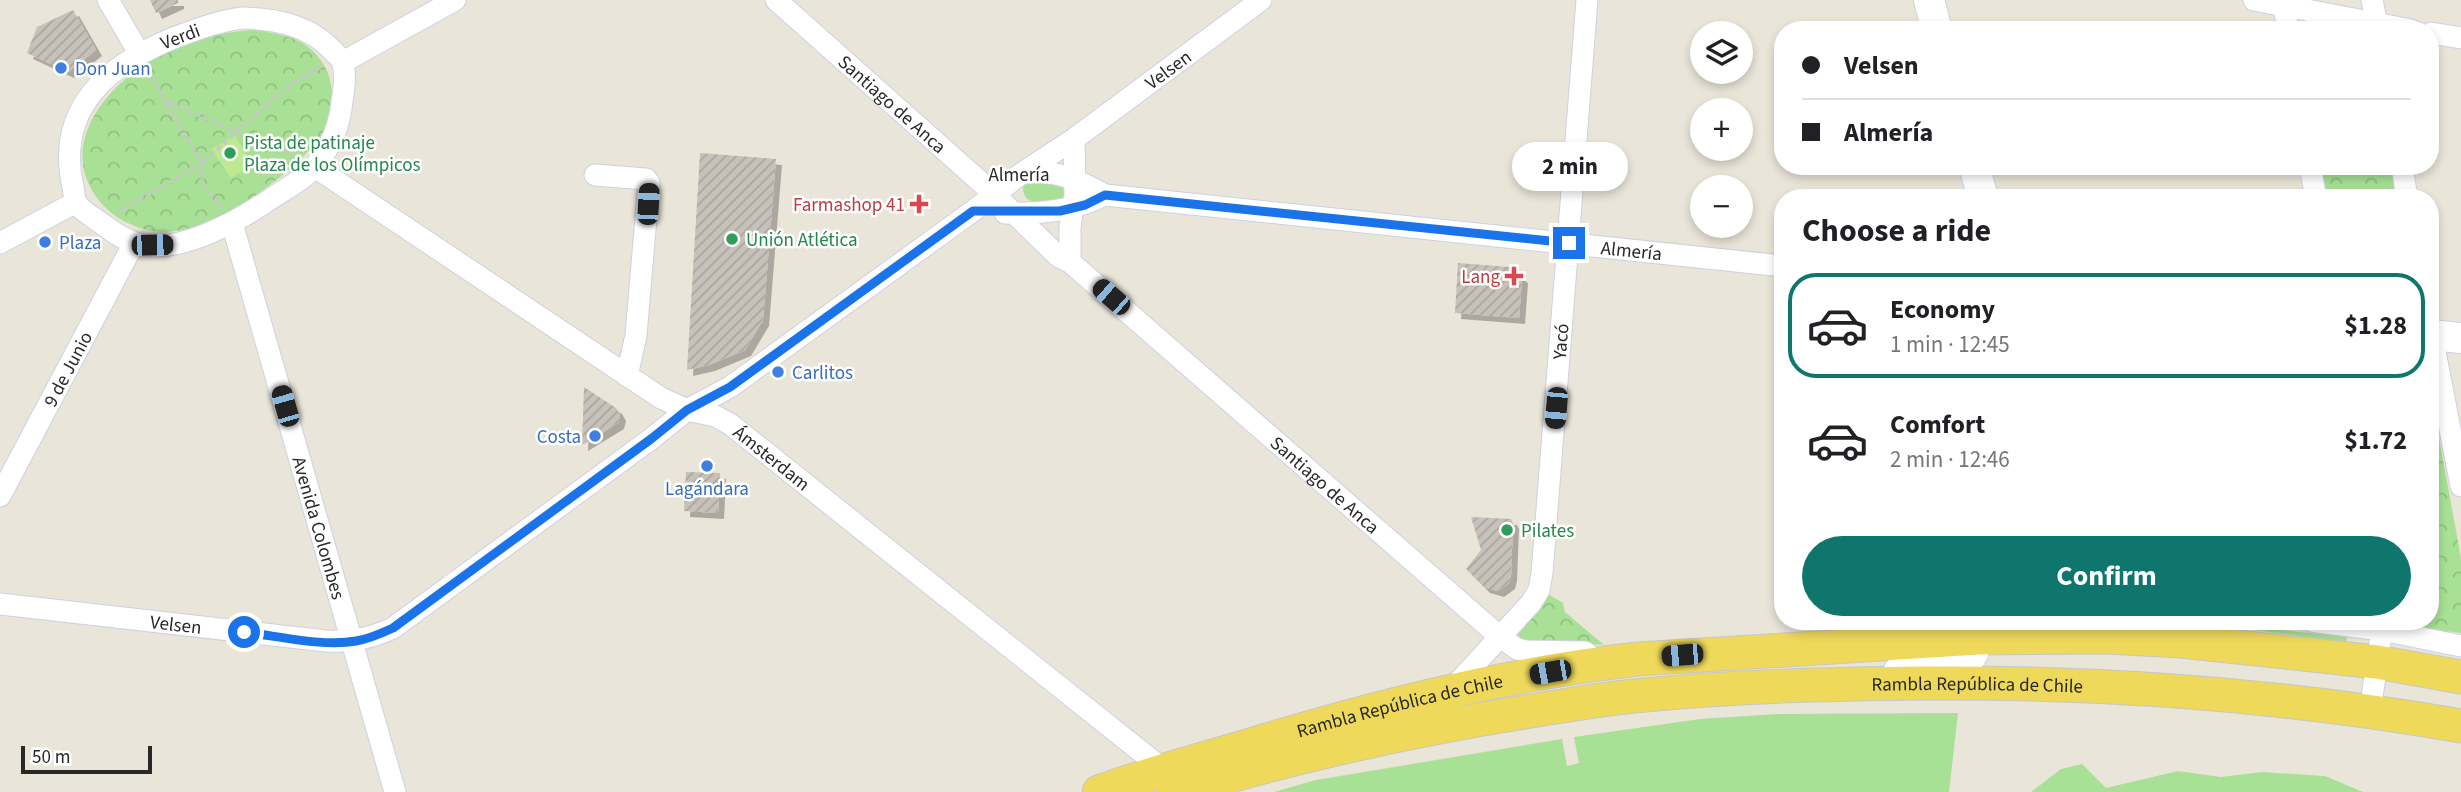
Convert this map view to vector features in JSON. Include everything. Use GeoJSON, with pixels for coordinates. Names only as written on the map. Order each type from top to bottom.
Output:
{"type":"FeatureCollection","features":[{"type":"Feature","properties":{"kind":"main road","name":"Rambla República de Chile"},"geometry":{"type":"LineString","coordinates":[[1169,781],[1320,724],[1451,690],[1599,663],[1979,630],[2181,641],[2377,662],[2461,677]]}},
{"type":"Feature","properties":{"kind":"main road","name":"Rambla República de Chile"},"geometry":{"type":"LineString","coordinates":[[1099,792],[1169,781],[1454,723],[1632,696],[1780,685],[2072,684],[2163,688],[2272,698],[2461,726]]}},
{"type":"Feature","properties":{"kind":"street"},"geometry":{"type":"LineString","coordinates":[[108,0],[139,53]]}},
{"type":"Feature","properties":{"kind":"street"},"geometry":{"type":"LineString","coordinates":[[0,243],[76,202],[101,223],[134,243],[173,244],[195,239],[232,223],[258,209],[315,167],[328,149],[341,113],[343,62],[455,0]]}},
{"type":"Feature","properties":{"kind":"street","name":"Santiago de Anca"},"geometry":{"type":"LineString","coordinates":[[776,0],[994,194],[1058,256],[1070,262],[1499,636],[1517,649],[1585,652],[1599,663]]}},
{"type":"Feature","properties":{"kind":"street","name":"Velsen"},"geometry":{"type":"LineString","coordinates":[[0,604],[326,641],[352,642],[393,628],[687,410],[730,387],[1022,173],[1074,139],[1261,0]]}},
{"type":"Feature","properties":{"kind":"street","name":"Yacó"},"geometry":{"type":"LineString","coordinates":[[1451,690],[1531,603],[1539,590],[1587,0]]}},
{"type":"Feature","properties":{"kind":"street"},"geometry":{"type":"LineString","coordinates":[[1929,0],[1935,21]]}},
{"type":"Feature","properties":{"kind":"street"},"geometry":{"type":"LineString","coordinates":[[2254,0],[2284,3],[2354,21]]}},
{"type":"Feature","properties":{"kind":"street"},"geometry":{"type":"LineString","coordinates":[[2372,0],[2376,21]]}},
{"type":"Feature","properties":{"kind":"street"},"geometry":{"type":"LineString","coordinates":[[2284,3],[2287,21]]}},
{"type":"Feature","properties":{"kind":"street","name":"Verdi"},"geometry":{"type":"LineString","coordinates":[[76,202],[69,170],[69,145],[74,125],[88,98],[103,79],[139,53],[221,21],[242,18],[268,19],[291,24],[322,39],[343,62]]}},
{"type":"Feature","properties":{"kind":"street"},"geometry":{"type":"LineString","coordinates":[[2439,34],[2461,38]]}},
{"type":"Feature","properties":{"kind":"street"},"geometry":{"type":"LineString","coordinates":[[1070,262],[1070,227],[1075,180],[1074,139]]}},
{"type":"Feature","properties":{"kind":"street","name":"Ámsterdam"},"geometry":{"type":"LineString","coordinates":[[315,167],[661,398],[687,410],[715,416],[730,424],[1169,781]]}},
{"type":"Feature","properties":{"kind":"street","name":"Almería"},"geometry":{"type":"LineString","coordinates":[[970,173],[996,176],[1047,171],[1075,180],[1105,195],[1774,265]]}},
{"type":"Feature","properties":{"kind":"street"},"geometry":{"type":"LineString","coordinates":[[595,175],[646,179],[649,183],[636,335],[627,376]]}},
{"type":"Feature","properties":{"kind":"street","name":"Almería"},"geometry":{"type":"LineString","coordinates":[[973,211],[1060,211],[1074,209],[1105,195]]}},
{"type":"Feature","properties":{"kind":"street","name":"Avenida Colombes"},"geometry":{"type":"LineString","coordinates":[[232,223],[395,792]]}},
{"type":"Feature","properties":{"kind":"street","name":"9 de Junio"},"geometry":{"type":"LineString","coordinates":[[0,496],[134,243]]}},
{"type":"Feature","properties":{"kind":"street"},"geometry":{"type":"LineString","coordinates":[[2439,335],[2461,338]]}},
{"type":"Feature","properties":{"kind":"street"},"geometry":{"type":"LineString","coordinates":[[2439,375],[2461,486]]}},
{"type":"Feature","properties":{"kind":"street"},"geometry":{"type":"LineString","coordinates":[[1872,683],[1904,670],[1965,663],[1971,658],[1979,630]]}},
{"type":"Feature","properties":{"kind":"street"},"geometry":{"type":"LineString","coordinates":[[2370,711],[2382,630]]}},
{"type":"Feature","properties":{"kind":"street"},"geometry":{"type":"LineString","coordinates":[[2399,630],[2461,646]]}},
{"type":"Feature","properties":{"kind":"path"},"geometry":{"type":"LineString","coordinates":[[139,53],[202,163],[202,181],[232,223]]}},
{"type":"Feature","properties":{"kind":"path"},"geometry":{"type":"LineString","coordinates":[[101,223],[202,163],[280,93],[316,69],[343,62]]}},
{"type":"Feature","properties":{"kind":"path"},"geometry":{"type":"LineString","coordinates":[[165,101],[287,151],[315,167]]}},
{"type":"Feature","properties":{"kind":"green space"},"geometry":{"type":"Polygon","coordinates":[[[258,30],[304,44],[317,56],[329,76],[332,94],[330,118],[303,157],[239,206],[194,227],[170,232],[146,230],[122,220],[108,210],[88,182],[83,153],[86,133],[109,95],[125,79],[162,53],[219,34],[258,30]]]}},
{"type":"Feature","properties":{"kind":"green space","name":"Pista de patinaje Plaza de los Olímpicos"},"geometry":{"type":"Polygon","coordinates":[[[235,135],[252,165],[231,178],[211,149],[235,135]]]}},
{"type":"Feature","properties":{"kind":"green space"},"geometry":{"type":"Polygon","coordinates":[[[2319,175],[2394,175],[2397,189],[2322,189],[2319,175]]]}},
{"type":"Feature","properties":{"kind":"green space"},"geometry":{"type":"Polygon","coordinates":[[[1036,179],[1066,187],[1066,200],[1039,202],[1028,199],[1023,187],[1036,179]]]}},
{"type":"Feature","properties":{"kind":"green space"},"geometry":{"type":"Polygon","coordinates":[[[2439,438],[2461,558],[2461,633],[2436,630],[2439,630],[2439,438]]]}},
{"type":"Feature","properties":{"kind":"green space"},"geometry":{"type":"Polygon","coordinates":[[[1546,593],[1563,603],[1565,612],[1604,645],[1545,645],[1513,638],[1546,593]]]}},
{"type":"Feature","properties":{"kind":"green space"},"geometry":{"type":"Polygon","coordinates":[[[2253,630],[2282,630],[2346,637],[2345,642],[2253,630]]]}},
{"type":"Feature","properties":{"kind":"green space"},"geometry":{"type":"Polygon","coordinates":[[[1958,713],[1949,792],[1274,792],[1316,780],[1562,739],[1567,766],[1579,763],[1574,737],[1700,719],[1777,714],[1958,713]]]}},
{"type":"Feature","properties":{"kind":"green space"},"geometry":{"type":"Polygon","coordinates":[[[2082,764],[2106,788],[2178,771],[2221,777],[2262,772],[2325,776],[2363,792],[2031,792],[2061,769],[2082,764]]]}},
{"type":"Feature","properties":{"kind":"building"},"geometry":{"type":"Polygon","coordinates":[[[150,0],[178,0],[178,3],[156,13],[150,0]]]}},
{"type":"Feature","properties":{"kind":"building"},"geometry":{"type":"Polygon","coordinates":[[[73,10],[96,50],[68,72],[27,53],[37,27],[73,10]]]}},
{"type":"Feature","properties":{"kind":"building","name":"Unión Atlética"},"geometry":{"type":"Polygon","coordinates":[[[700,153],[776,159],[763,320],[745,350],[709,365],[687,370],[700,153]]]}},
{"type":"Feature","properties":{"kind":"building"},"geometry":{"type":"Polygon","coordinates":[[[1458,263],[1510,267],[1522,277],[1519,318],[1455,313],[1458,263]]]}},
{"type":"Feature","properties":{"kind":"building"},"geometry":{"type":"Polygon","coordinates":[[[584,387],[616,408],[620,415],[618,423],[582,445],[584,387]]]}},
{"type":"Feature","properties":{"kind":"building"},"geometry":{"type":"Polygon","coordinates":[[[686,472],[720,473],[718,513],[684,511],[686,472]]]}},
{"type":"Feature","properties":{"kind":"building"},"geometry":{"type":"Polygon","coordinates":[[[1471,517],[1511,519],[1513,523],[1511,575],[1509,583],[1498,591],[1484,587],[1466,569],[1481,550],[1471,517]]]}},
{"type":"Feature","properties":{"kind":"place","name":"Don Juan"},"geometry":{"type":"Point","coordinates":[61,68]}},
{"type":"Feature","properties":{"kind":"place","name":"Pista de patinaje Plaza de los Olímpicos"},"geometry":{"type":"Point","coordinates":[230,153]}},
{"type":"Feature","properties":{"kind":"place","name":"Farmashop 41"},"geometry":{"type":"Point","coordinates":[919,204]}},
{"type":"Feature","properties":{"kind":"place","name":"Unión Atlética"},"geometry":{"type":"Point","coordinates":[732,239]}},
{"type":"Feature","properties":{"kind":"place","name":"Plaza"},"geometry":{"type":"Point","coordinates":[45,242]}},
{"type":"Feature","properties":{"kind":"place","name":"Lang"},"geometry":{"type":"Point","coordinates":[1514,276]}},
{"type":"Feature","properties":{"kind":"place","name":"Carlitos"},"geometry":{"type":"Point","coordinates":[778,372]}},
{"type":"Feature","properties":{"kind":"place","name":"Costa"},"geometry":{"type":"Point","coordinates":[595,436]}},
{"type":"Feature","properties":{"kind":"place","name":"Lagándara"},"geometry":{"type":"Point","coordinates":[707,466]}},
{"type":"Feature","properties":{"kind":"place","name":"Pilates"},"geometry":{"type":"Point","coordinates":[1507,530]}},
{"type":"Feature","properties":{"kind":"route"},"geometry":{"type":"LineString","coordinates":[[244,632],[352,642],[393,628],[687,410],[730,387],[973,211],[1060,211],[1074,209],[1105,195],[1569,243]]}}]}
